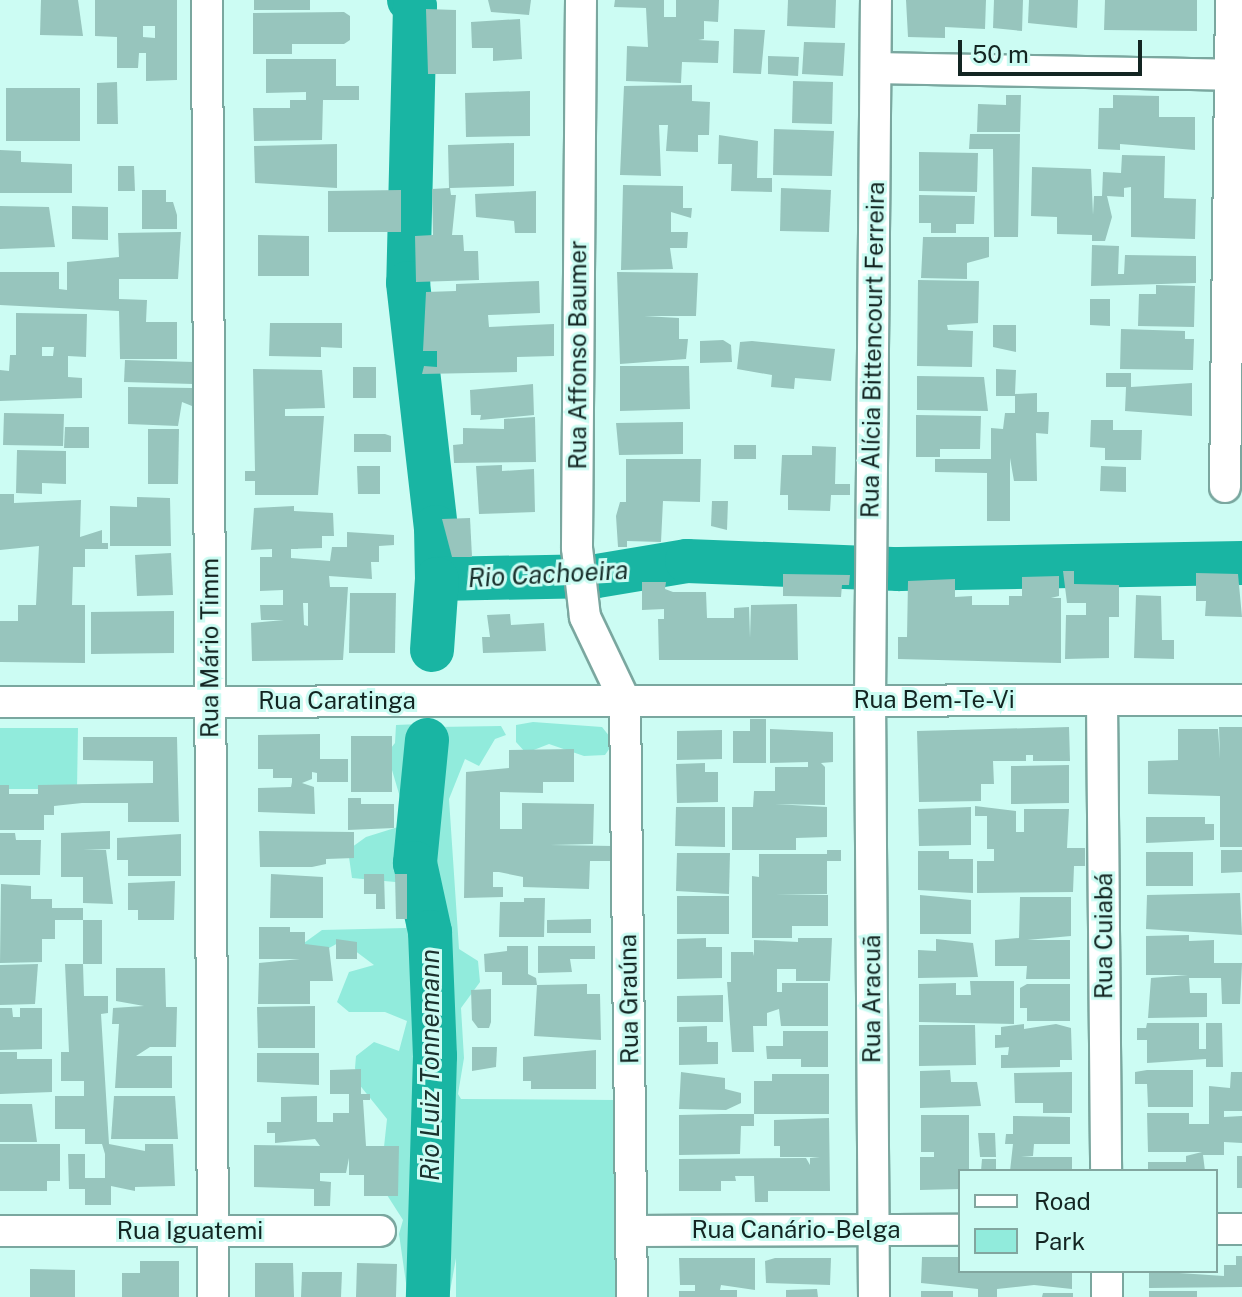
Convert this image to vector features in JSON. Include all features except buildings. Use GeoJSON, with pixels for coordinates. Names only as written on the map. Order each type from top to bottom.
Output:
{"type":"FeatureCollection","features":[{"type":"Feature","properties":{"kind":"street","name":"Rua Mário Timm"},"geometry":{"type":"LineString","coordinates":[[207,0],[213,1297]]}},
{"type":"Feature","properties":{"kind":"street","name":"Rua Affonso Baumer"},"geometry":{"type":"LineString","coordinates":[[581,0],[579,593],[592,638],[625,701]]}},
{"type":"Feature","properties":{"kind":"street","name":"Rua Alícia Bittencourt Ferreira"},"geometry":{"type":"LineString","coordinates":[[870,700],[876,0]]}},
{"type":"Feature","properties":{"kind":"street"},"geometry":{"type":"LineString","coordinates":[[1225,487],[1236,75],[1231,0]]}},
{"type":"Feature","properties":{"kind":"street"},"geometry":{"type":"LineString","coordinates":[[876,68],[1236,75]]}},
{"type":"Feature","properties":{"kind":"street","name":"Rua Aracuã"},"geometry":{"type":"LineString","coordinates":[[870,700],[874,1297]]}},
{"type":"Feature","properties":{"kind":"street","name":"Rua Cuiabá"},"geometry":{"type":"LineString","coordinates":[[1102,700],[1106,1169]]}},
{"type":"Feature","properties":{"kind":"street","name":"Rua Bem-Te-Vi"},"geometry":{"type":"LineString","coordinates":[[625,701],[1242,700]]}},
{"type":"Feature","properties":{"kind":"street","name":"Rua Caratinga"},"geometry":{"type":"LineString","coordinates":[[0,702],[625,701]]}},
{"type":"Feature","properties":{"kind":"street","name":"Rua Graúna"},"geometry":{"type":"LineString","coordinates":[[625,701],[632,1297]]}},
{"type":"Feature","properties":{"kind":"street"},"geometry":{"type":"LineString","coordinates":[[1218,1229],[1242,1229]]}},
{"type":"Feature","properties":{"kind":"street","name":"Rua Canário-Belga"},"geometry":{"type":"LineString","coordinates":[[632,1231],[958,1230]]}},
{"type":"Feature","properties":{"kind":"street","name":"Rua Iguatemi"},"geometry":{"type":"LineString","coordinates":[[0,1231],[380,1231]]}},
{"type":"Feature","properties":{"kind":"street"},"geometry":{"type":"LineString","coordinates":[[1107,1273],[1107,1297]]}},
{"type":"Feature","properties":{"kind":"green space"},"geometry":{"type":"Polygon","coordinates":[[[533,722],[602,727],[614,742],[605,755],[584,756],[549,744],[526,753],[516,742],[516,725],[533,722]]]}},
{"type":"Feature","properties":{"kind":"green space"},"geometry":{"type":"Polygon","coordinates":[[[420,724],[420,820],[411,862],[417,885],[436,727],[501,726],[506,735],[495,739],[479,766],[465,759],[449,799],[459,949],[478,961],[480,982],[461,1008],[464,1058],[458,1094],[461,1099],[616,1100],[621,1297],[456,1297],[456,1258],[449,1297],[428,1297],[438,1258],[441,1081],[438,975],[427,918],[431,1013],[425,1297],[408,1297],[399,1234],[403,1220],[380,1184],[387,1119],[358,1083],[355,1068],[356,1056],[374,1042],[399,1051],[407,1021],[385,1012],[349,1012],[337,1002],[349,972],[374,965],[342,941],[316,955],[304,943],[322,930],[406,928],[406,883],[352,878],[348,850],[366,837],[398,827],[402,804],[387,753],[395,743],[396,725],[420,724]]]}},
{"type":"Feature","properties":{"kind":"green space"},"geometry":{"type":"Polygon","coordinates":[[[0,728],[78,728],[77,789],[0,789],[0,728]]]}},
{"type":"Feature","properties":{"kind":"waterway","name":"Rio Cachoeira"},"geometry":{"type":"LineString","coordinates":[[409,0],[415,6],[408,283],[436,527],[437,579],[597,576],[687,561],[899,569],[1242,563]]}},
{"type":"Feature","properties":{"kind":"waterway","name":"Rio Luiz Tonnemann"},"geometry":{"type":"LineString","coordinates":[[432,650],[437,579]]}},
{"type":"Feature","properties":{"kind":"waterway","name":"Rio Luiz Tonnemann"},"geometry":{"type":"LineString","coordinates":[[427,740],[415,863],[430,932],[435,1056],[428,1297]]}}]}
